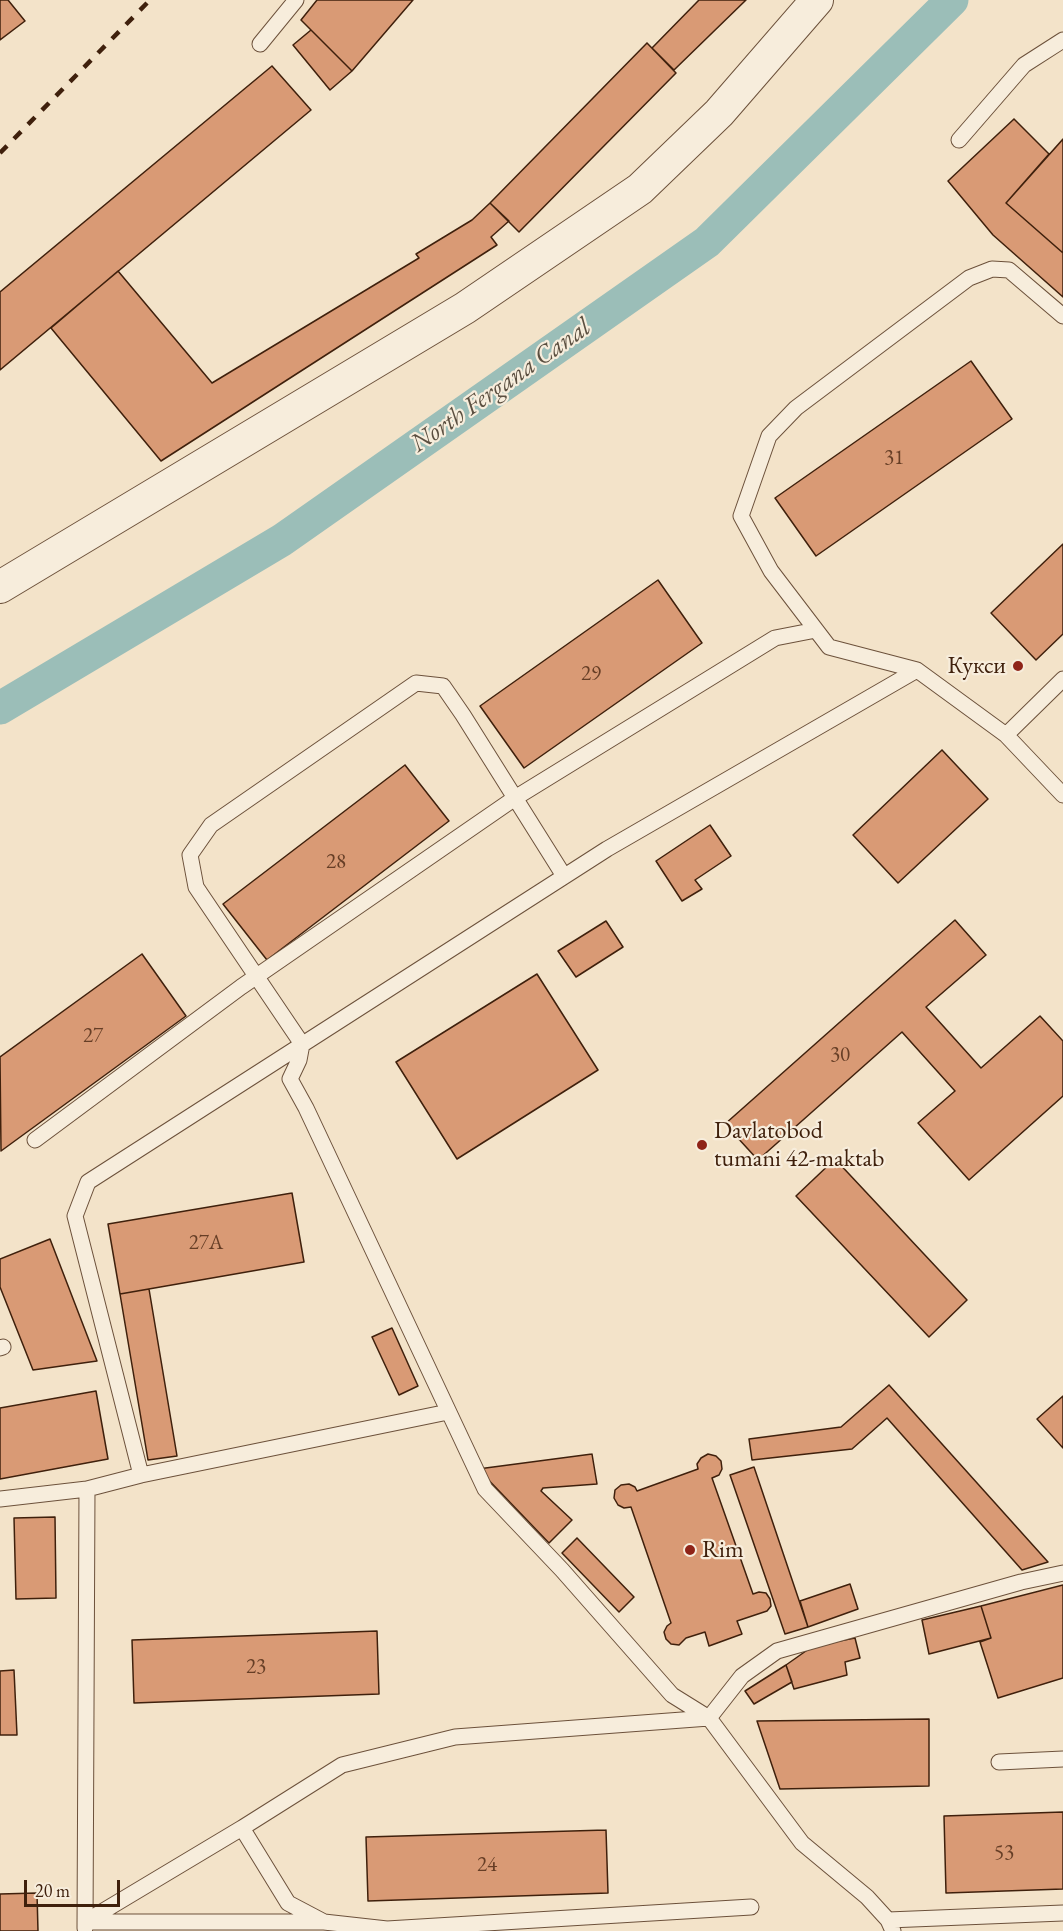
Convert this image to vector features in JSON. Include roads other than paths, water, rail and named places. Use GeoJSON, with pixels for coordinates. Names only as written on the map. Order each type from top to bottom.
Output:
{"type":"FeatureCollection","features":[{"type":"Feature","properties":{"kind":"street"},"geometry":{"type":"LineString","coordinates":[[0,587],[465,308],[640,189],[719,113],[817,0]]}},
{"type":"Feature","properties":{"kind":"lane"},"geometry":{"type":"LineString","coordinates":[[260,44],[296,0]]}},
{"type":"Feature","properties":{"kind":"lane"},"geometry":{"type":"LineString","coordinates":[[959,140],[1024,65],[1063,40]]}},
{"type":"Feature","properties":{"kind":"lane"},"geometry":{"type":"LineString","coordinates":[[1063,316],[1009,270],[992,269],[969,278],[796,408],[769,436],[741,516],[771,571],[829,647],[917,670],[1005,735],[1063,795]]}},
{"type":"Feature","properties":{"kind":"lane"},"geometry":{"type":"LineString","coordinates":[[35,1140],[258,976],[515,798],[776,638],[816,630]]}},
{"type":"Feature","properties":{"kind":"lane"},"geometry":{"type":"LineString","coordinates":[[141,1475],[75,1216],[88,1182],[607,849],[917,670]]}},
{"type":"Feature","properties":{"kind":"lane"},"geometry":{"type":"LineString","coordinates":[[1005,735],[1063,679]]}},
{"type":"Feature","properties":{"kind":"lane"},"geometry":{"type":"LineString","coordinates":[[564,876],[443,686],[416,683],[211,825],[190,855],[196,887],[302,1044],[299,1060],[290,1079],[306,1108],[485,1489],[562,1570],[672,1695],[709,1718],[802,1843],[867,1897],[890,1925],[1063,1913]]}},
{"type":"Feature","properties":{"kind":"lane"},"geometry":{"type":"LineString","coordinates":[[0,1499],[87,1489],[141,1475],[448,1412]]}},
{"type":"Feature","properties":{"kind":"lane"},"geometry":{"type":"LineString","coordinates":[[85,1927],[87,1489]]}},
{"type":"Feature","properties":{"kind":"lane"},"geometry":{"type":"LineString","coordinates":[[85,1927],[342,1765],[456,1737],[709,1718],[742,1676],[777,1651],[1010,1585],[1063,1573]]}},
{"type":"Feature","properties":{"kind":"lane"},"geometry":{"type":"LineString","coordinates":[[999,1762],[1063,1759]]}},
{"type":"Feature","properties":{"kind":"lane"},"geometry":{"type":"LineString","coordinates":[[242,1828],[288,1903],[324,1922]]}},
{"type":"Feature","properties":{"kind":"lane"},"geometry":{"type":"LineString","coordinates":[[85,1927],[324,1922],[387,1929],[751,1906]]}},
{"type":"Feature","properties":{"kind":"waterway","name":"North Fergana Canal"},"geometry":{"type":"LineString","coordinates":[[0,708],[282,540],[707,242],[952,0]]}},
{"type":"Feature","properties":{"kind":"railway"},"geometry":{"type":"LineString","coordinates":[[0,153],[150,0]]}},
{"type":"Feature","properties":{"kind":"place","name":"Кукси"},"geometry":{"type":"Point","coordinates":[1018,666]}},
{"type":"Feature","properties":{"kind":"place","name":"Davlatobod tumani 42-maktab"},"geometry":{"type":"Point","coordinates":[702,1145]}},
{"type":"Feature","properties":{"kind":"place","name":"Rim"},"geometry":{"type":"Point","coordinates":[690,1550]}}]}
